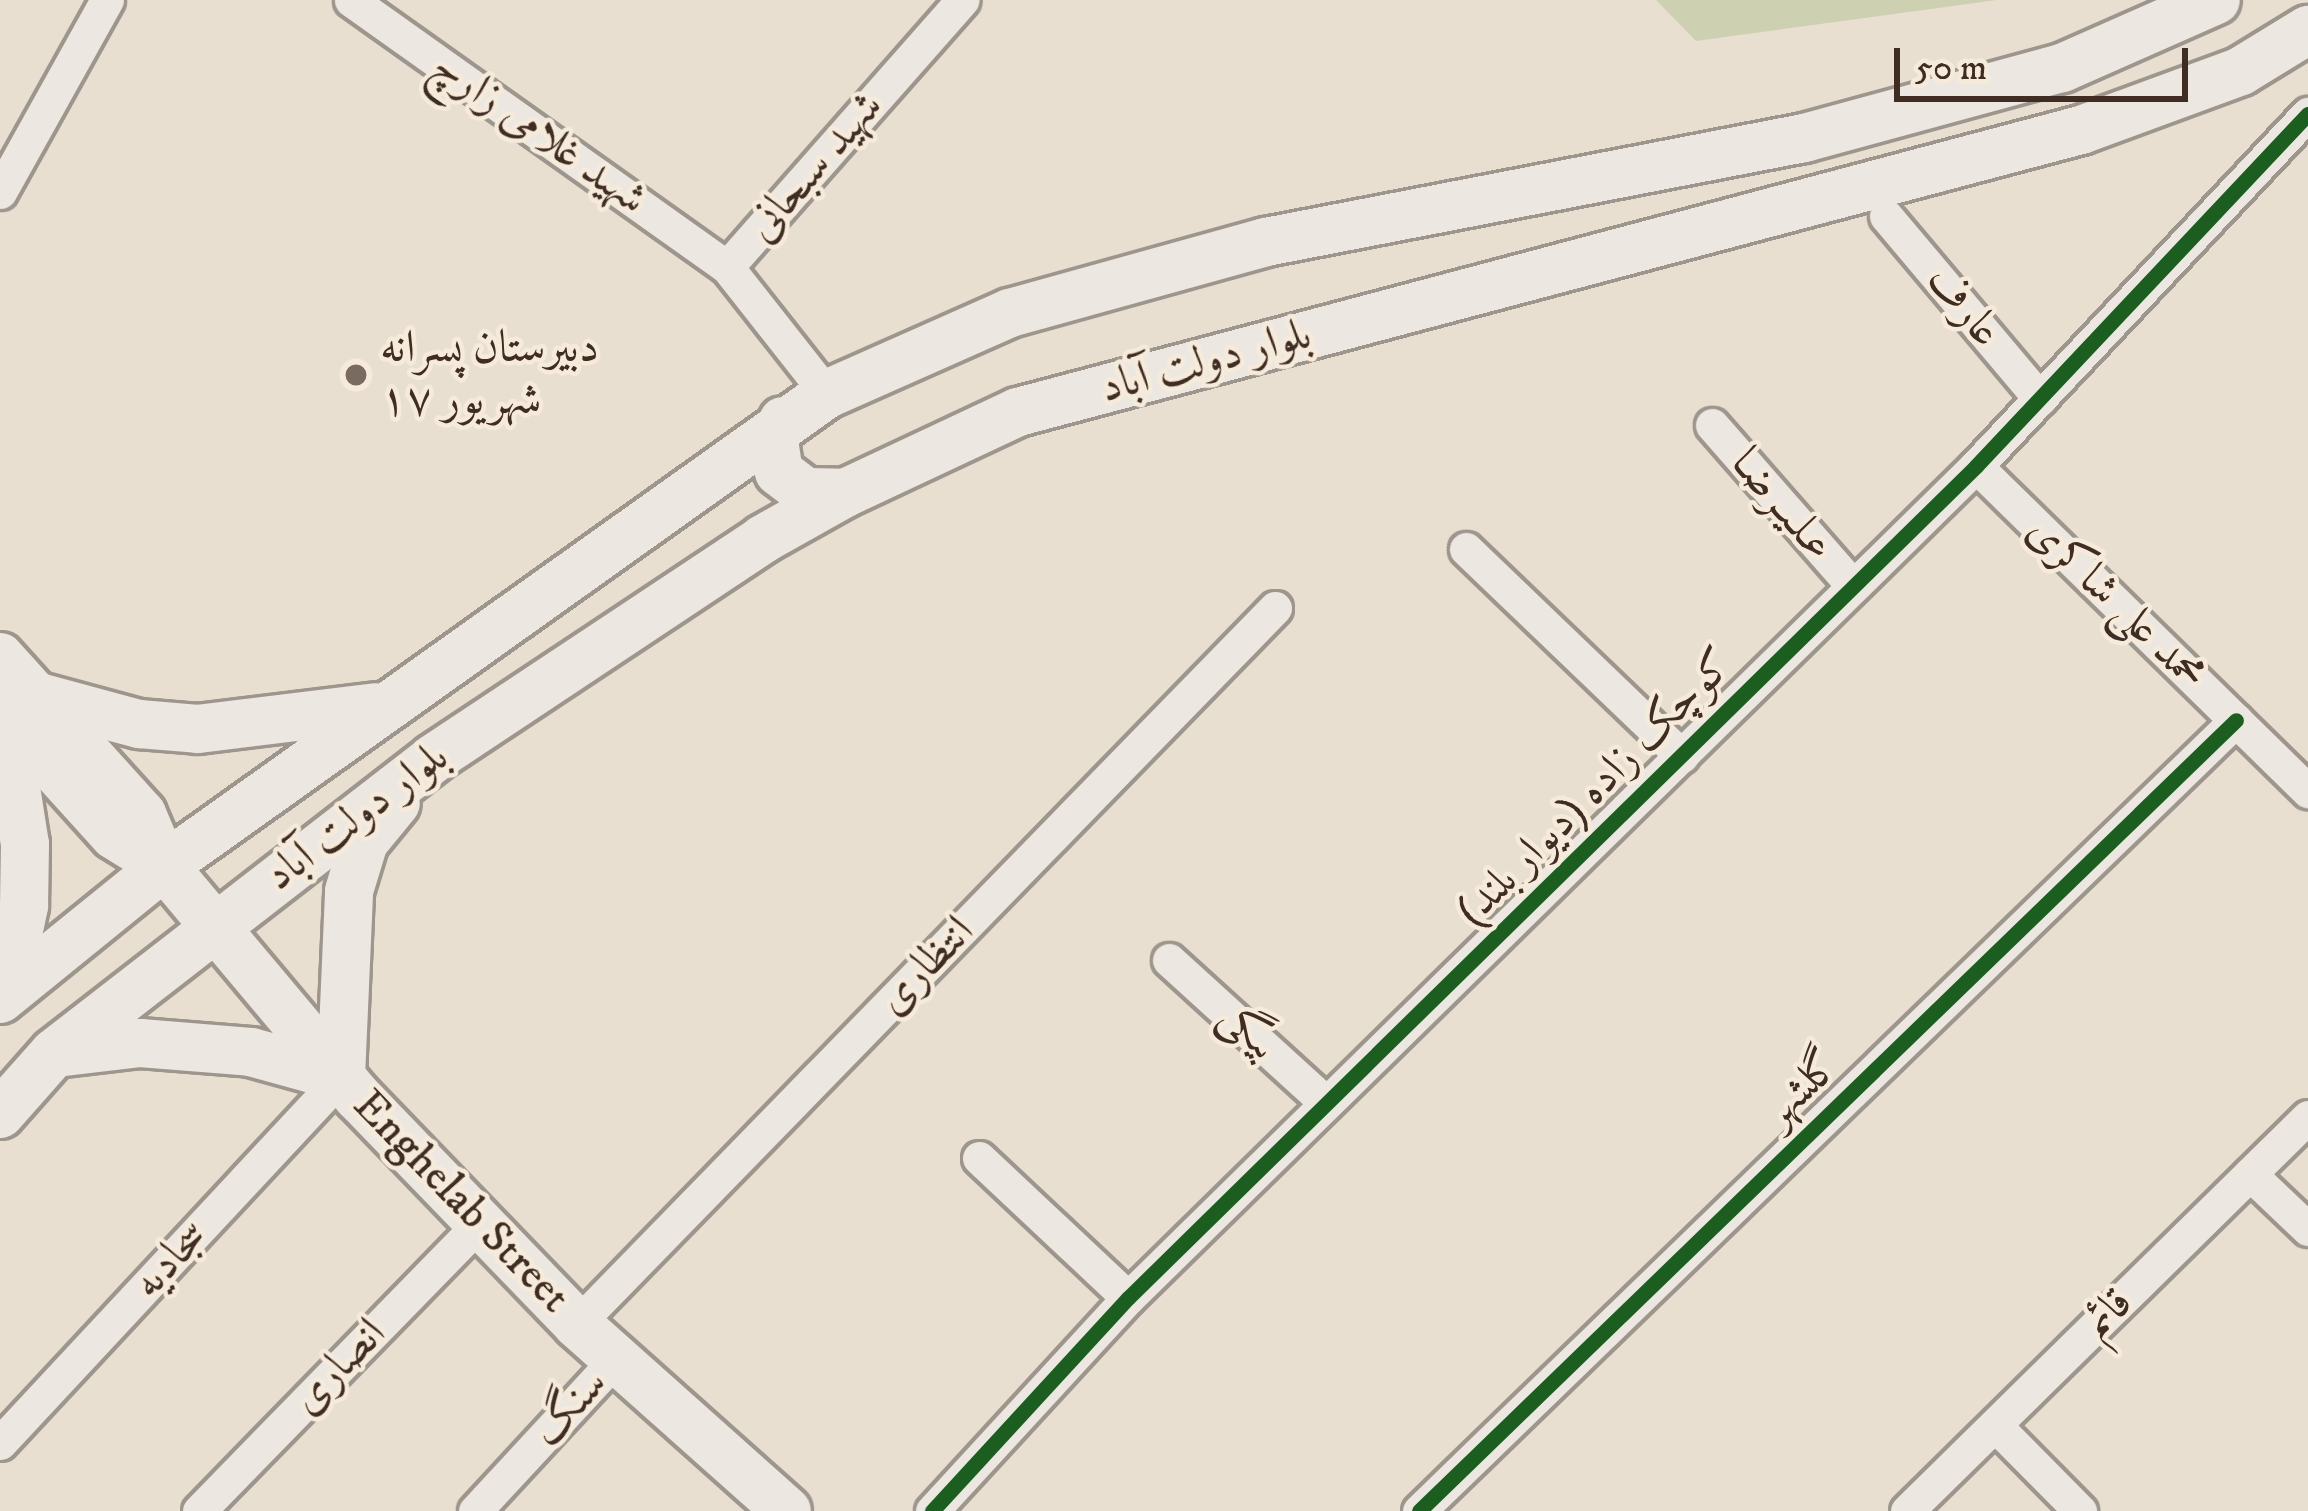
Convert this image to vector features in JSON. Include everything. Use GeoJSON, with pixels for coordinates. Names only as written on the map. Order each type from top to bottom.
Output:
{"type":"FeatureCollection","features":[{"type":"Feature","properties":{"kind":"main road","name":"بلوار دولت آباد"},"geometry":{"type":"LineString","coordinates":[[3,995],[164,866],[827,394],[1010,314],[1266,242],[1825,132],[2062,68],[2216,0]]}},
{"type":"Feature","properties":{"kind":"main road","name":"بلوار دولت آباد"},"geometry":{"type":"LineString","coordinates":[[0,1114],[54,1053],[434,758],[845,493],[1018,412],[2081,130],[2241,70],[2308,30]]}},
{"type":"Feature","properties":{"kind":"main road"},"geometry":{"type":"LineString","coordinates":[[783,421],[774,441],[779,472],[806,492],[845,493]]}},
{"type":"Feature","properties":{"kind":"main road","name":"Enghelab Street"},"geometry":{"type":"LineString","coordinates":[[0,657],[13,706],[113,835],[164,866],[341,1077],[578,1324],[787,1511]]}},
{"type":"Feature","properties":{"kind":"main road"},"geometry":{"type":"LineString","coordinates":[[3,995],[24,906],[25,844],[13,706],[197,728],[387,705]]}},
{"type":"Feature","properties":{"kind":"main road"},"geometry":{"type":"LineString","coordinates":[[54,1053],[140,1043],[251,1052],[341,1077],[349,891],[364,842],[434,758]]}},
{"type":"Feature","properties":{"kind":"street"},"geometry":{"type":"LineString","coordinates":[[0,192],[107,0]]}},
{"type":"Feature","properties":{"kind":"street","name":"شهید غلامی زارچ"},"geometry":{"type":"LineString","coordinates":[[351,0],[727,267]]}},
{"type":"Feature","properties":{"kind":"street","name":"شهید سبحانی"},"geometry":{"type":"LineString","coordinates":[[827,394],[727,267],[962,0]]}},
{"type":"Feature","properties":{"kind":"street","name":"کوچک زاده (دیوار بلند)"},"geometry":{"type":"LineString","coordinates":[[932,1511],[1128,1298],[1976,466],[2308,114]]}},
{"type":"Feature","properties":{"kind":"street","name":"عارف"},"geometry":{"type":"LineString","coordinates":[[1886,216],[2040,399]]}},
{"type":"Feature","properties":{"kind":"street","name":"عـلـیـرضـا"},"geometry":{"type":"LineString","coordinates":[[1712,425],[1852,585]]}},
{"type":"Feature","properties":{"kind":"street","name":"محمد علی شاکری"},"geometry":{"type":"LineString","coordinates":[[1976,466],[2308,791]]}},
{"type":"Feature","properties":{"kind":"street"},"geometry":{"type":"LineString","coordinates":[[1466,548],[1682,756]]}},
{"type":"Feature","properties":{"kind":"street","name":"انتظاری"},"geometry":{"type":"LineString","coordinates":[[578,1324],[1275,608]]}},
{"type":"Feature","properties":{"kind":"street","name":"گلشهر"},"geometry":{"type":"LineString","coordinates":[[1418,1511],[2236,720]]}},
{"type":"Feature","properties":{"kind":"street","name":"بیگی"},"geometry":{"type":"LineString","coordinates":[[1169,960],[1326,1103]]}},
{"type":"Feature","properties":{"kind":"street","name":"سجادیه"},"geometry":{"type":"LineString","coordinates":[[0,1443],[341,1077]]}},
{"type":"Feature","properties":{"kind":"street","name":"قائم"},"geometry":{"type":"LineString","coordinates":[[1907,1511],[2308,1117]]}},
{"type":"Feature","properties":{"kind":"street"},"geometry":{"type":"LineString","coordinates":[[979,1158],[1128,1298]]}},
{"type":"Feature","properties":{"kind":"street"},"geometry":{"type":"LineString","coordinates":[[2251,1174],[2308,1228]]}},
{"type":"Feature","properties":{"kind":"street","name":"انصاری"},"geometry":{"type":"LineString","coordinates":[[199,1511],[480,1223]]}},
{"type":"Feature","properties":{"kind":"street","name":"سنگ"},"geometry":{"type":"LineString","coordinates":[[476,1511],[616,1359]]}},
{"type":"Feature","properties":{"kind":"street"},"geometry":{"type":"LineString","coordinates":[[1995,1425],[2080,1511]]}},
{"type":"Feature","properties":{"kind":"green space"},"geometry":{"type":"Polygon","coordinates":[[[1656,0],[1997,0],[1696,41],[1656,0]]]}},
{"type":"Feature","properties":{"kind":"cycle path"},"geometry":{"type":"LineString","coordinates":[[932,1511],[1128,1298],[1976,466],[2308,114]]}},
{"type":"Feature","properties":{"kind":"cycle path"},"geometry":{"type":"LineString","coordinates":[[1419,1511],[2236,720]]}},
{"type":"Feature","properties":{"kind":"place","name":"دبیرستان پسرانه ۱۷ شهریور"},"geometry":{"type":"Point","coordinates":[356,375]}}]}
